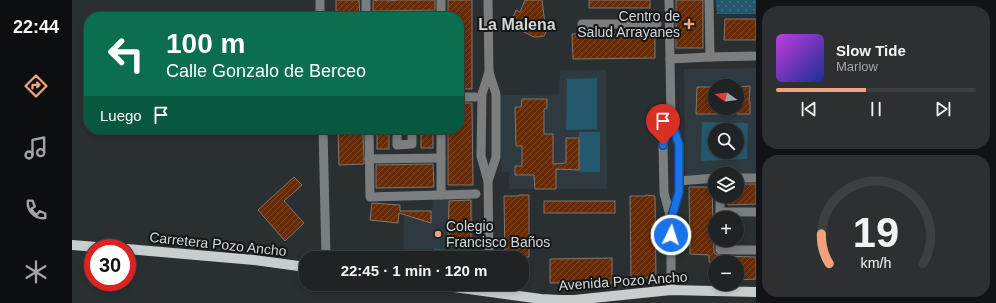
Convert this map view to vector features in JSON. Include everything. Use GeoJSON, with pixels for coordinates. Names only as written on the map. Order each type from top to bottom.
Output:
{"type":"FeatureCollection","features":[{"type":"Feature","properties":{"kind":"main road"},"geometry":{"type":"LineString","coordinates":[[72,245],[84,246]]}},
{"type":"Feature","properties":{"kind":"main road","name":"Carretera Pozo Ancho"},"geometry":{"type":"LineString","coordinates":[[136,250],[299,266]]}},
{"type":"Feature","properties":{"kind":"main road","name":"Avenida Pozo Ancho"},"geometry":{"type":"LineString","coordinates":[[503,291],[541,299],[567,300],[671,290],[756,292]]}},
{"type":"Feature","properties":{"kind":"street"},"geometry":{"type":"LineString","coordinates":[[320,0],[320,12]]}},
{"type":"Feature","properties":{"kind":"street"},"geometry":{"type":"LineString","coordinates":[[366,0],[366,12]]}},
{"type":"Feature","properties":{"kind":"street"},"geometry":{"type":"LineString","coordinates":[[441,0],[441,12]]}},
{"type":"Feature","properties":{"kind":"street"},"geometry":{"type":"LineString","coordinates":[[488,0],[489,72],[496,94],[496,157],[488,181]]}},
{"type":"Feature","properties":{"kind":"street"},"geometry":{"type":"LineString","coordinates":[[669,0],[671,119],[679,145],[679,192],[671,220]]}},
{"type":"Feature","properties":{"kind":"street"},"geometry":{"type":"LineString","coordinates":[[709,0],[710,57]]}},
{"type":"Feature","properties":{"kind":"street"},"geometry":{"type":"LineString","coordinates":[[582,24],[657,24]]}},
{"type":"Feature","properties":{"kind":"street"},"geometry":{"type":"LineString","coordinates":[[670,59],[756,56]]}},
{"type":"Feature","properties":{"kind":"street"},"geometry":{"type":"LineString","coordinates":[[489,72],[479,96],[481,156],[488,181],[489,251]]}},
{"type":"Feature","properties":{"kind":"street"},"geometry":{"type":"LineString","coordinates":[[464,97],[479,96],[492,99],[496,94]]}},
{"type":"Feature","properties":{"kind":"street"},"geometry":{"type":"LineString","coordinates":[[671,119],[663,145],[664,193],[671,220],[671,290]]}},
{"type":"Feature","properties":{"kind":"street"},"geometry":{"type":"LineString","coordinates":[[323,134],[326,251]]}},
{"type":"Feature","properties":{"kind":"street"},"geometry":{"type":"LineString","coordinates":[[368,134],[370,197],[476,194]]}},
{"type":"Feature","properties":{"kind":"street"},"geometry":{"type":"LineString","coordinates":[[396,134],[397,145],[412,144],[412,134]]}},
{"type":"Feature","properties":{"kind":"street"},"geometry":{"type":"LineString","coordinates":[[441,134],[441,195]]}},
{"type":"Feature","properties":{"kind":"street"},"geometry":{"type":"LineString","coordinates":[[406,145],[406,159]]}},
{"type":"Feature","properties":{"kind":"street"},"geometry":{"type":"LineString","coordinates":[[663,145],[668,152],[674,152],[679,145]]}},
{"type":"Feature","properties":{"kind":"street"},"geometry":{"type":"LineString","coordinates":[[481,156],[487,150],[491,150],[496,157]]}},
{"type":"Feature","properties":{"kind":"street"},"geometry":{"type":"LineString","coordinates":[[369,159],[441,158]]}},
{"type":"Feature","properties":{"kind":"street"},"geometry":{"type":"LineString","coordinates":[[744,178],[756,178]]}},
{"type":"Feature","properties":{"kind":"street"},"geometry":{"type":"LineString","coordinates":[[679,181],[708,179]]}},
{"type":"Feature","properties":{"kind":"street"},"geometry":{"type":"LineString","coordinates":[[664,193],[669,187],[675,187],[679,192]]}},
{"type":"Feature","properties":{"kind":"street"},"geometry":{"type":"LineString","coordinates":[[744,213],[756,212]]}},
{"type":"Feature","properties":{"kind":"street"},"geometry":{"type":"LineString","coordinates":[[720,247],[720,250],[756,250]]}},
{"type":"Feature","properties":{"kind":"shaded area"},"geometry":{"type":"Polygon","coordinates":[[[716,0],[756,0],[756,14],[717,14],[716,0]]]}},
{"type":"Feature","properties":{"kind":"shaded area"},"geometry":{"type":"Polygon","coordinates":[[[756,68],[756,174],[744,174],[744,167],[708,167],[708,175],[685,176],[684,69],[756,68]]]}},
{"type":"Feature","properties":{"kind":"shaded area"},"geometry":{"type":"Polygon","coordinates":[[[560,70],[606,70],[607,189],[509,189],[509,172],[501,172],[501,95],[559,94],[560,70]]]}},
{"type":"Feature","properties":{"kind":"shaded area"},"geometry":{"type":"Polygon","coordinates":[[[597,78],[597,129],[566,130],[567,79],[597,78]]]}},
{"type":"Feature","properties":{"kind":"shaded area"},"geometry":{"type":"Polygon","coordinates":[[[702,122],[748,123],[747,159],[701,161],[702,122]]]}},
{"type":"Feature","properties":{"kind":"shaded area"},"geometry":{"type":"Polygon","coordinates":[[[579,132],[600,132],[600,172],[579,172],[579,132]]]}},
{"type":"Feature","properties":{"kind":"shaded area","name":"Colegio Francisco Baños"},"geometry":{"type":"Polygon","coordinates":[[[433,198],[473,198],[473,251],[403,251],[404,210],[432,210],[433,198]]]}},
{"type":"Feature","properties":{"kind":"shaded area"},"geometry":{"type":"Polygon","coordinates":[[[434,248],[452,251],[434,251],[434,248]]]}},
{"type":"Feature","properties":{"kind":"building"},"geometry":{"type":"Polygon","coordinates":[[[336,0],[359,0],[360,12],[336,12],[336,0]]]}},
{"type":"Feature","properties":{"kind":"building"},"geometry":{"type":"Polygon","coordinates":[[[435,0],[435,10],[373,11],[373,1],[435,0]]]}},
{"type":"Feature","properties":{"kind":"building"},"geometry":{"type":"Polygon","coordinates":[[[448,0],[472,0],[472,89],[464,89],[464,12],[448,12],[448,0]]]}},
{"type":"Feature","properties":{"kind":"building"},"geometry":{"type":"Polygon","coordinates":[[[525,0],[542,0],[547,30],[544,36],[534,37],[510,25],[516,10],[520,12],[525,0]]]}},
{"type":"Feature","properties":{"kind":"building"},"geometry":{"type":"Polygon","coordinates":[[[589,0],[650,0],[650,8],[589,8],[589,0]]]}},
{"type":"Feature","properties":{"kind":"building","name":"Centro de Salud Arrayanes"},"geometry":{"type":"Polygon","coordinates":[[[676,0],[703,0],[703,48],[676,48],[676,0]]]}},
{"type":"Feature","properties":{"kind":"building"},"geometry":{"type":"Polygon","coordinates":[[[725,19],[756,19],[756,40],[724,40],[725,19]]]}},
{"type":"Feature","properties":{"kind":"building"},"geometry":{"type":"Polygon","coordinates":[[[572,34],[655,34],[655,58],[573,59],[572,34]]]}},
{"type":"Feature","properties":{"kind":"building"},"geometry":{"type":"Polygon","coordinates":[[[744,86],[750,86],[750,114],[744,114],[744,86]]]}},
{"type":"Feature","properties":{"kind":"building"},"geometry":{"type":"Polygon","coordinates":[[[697,87],[708,87],[708,114],[696,114],[697,87]]]}},
{"type":"Feature","properties":{"kind":"building"},"geometry":{"type":"Polygon","coordinates":[[[522,99],[547,99],[547,108],[544,109],[544,134],[553,134],[553,164],[566,163],[566,138],[579,138],[579,170],[556,169],[556,189],[535,189],[534,175],[515,175],[515,166],[522,166],[522,146],[516,146],[515,107],[521,107],[522,99]]]}},
{"type":"Feature","properties":{"kind":"building"},"geometry":{"type":"Polygon","coordinates":[[[464,103],[472,103],[473,185],[448,185],[448,134],[464,134],[464,103]]]}},
{"type":"Feature","properties":{"kind":"building"},"geometry":{"type":"Polygon","coordinates":[[[338,134],[363,134],[364,164],[339,165],[338,134]]]}},
{"type":"Feature","properties":{"kind":"building"},"geometry":{"type":"Polygon","coordinates":[[[377,134],[389,134],[389,149],[377,149],[377,134]]]}},
{"type":"Feature","properties":{"kind":"building"},"geometry":{"type":"Polygon","coordinates":[[[421,134],[433,134],[433,148],[421,148],[421,134]]]}},
{"type":"Feature","properties":{"kind":"building"},"geometry":{"type":"Polygon","coordinates":[[[433,164],[434,187],[376,188],[376,165],[433,164]]]}},
{"type":"Feature","properties":{"kind":"building"},"geometry":{"type":"Polygon","coordinates":[[[294,177],[302,185],[284,201],[304,223],[285,241],[258,210],[294,177]]]}},
{"type":"Feature","properties":{"kind":"building"},"geometry":{"type":"Polygon","coordinates":[[[744,184],[756,184],[756,204],[728,205],[728,203],[744,203],[744,184]]]}},
{"type":"Feature","properties":{"kind":"building"},"geometry":{"type":"Polygon","coordinates":[[[689,187],[708,187],[708,203],[712,203],[713,211],[708,211],[708,247],[714,247],[714,253],[718,255],[690,254],[689,187]]]}},
{"type":"Feature","properties":{"kind":"building"},"geometry":{"type":"Polygon","coordinates":[[[529,195],[529,251],[505,251],[504,196],[529,195]]]}},
{"type":"Feature","properties":{"kind":"building"},"geometry":{"type":"Polygon","coordinates":[[[630,196],[655,196],[656,278],[631,278],[630,196]]]}},
{"type":"Feature","properties":{"kind":"building"},"geometry":{"type":"Polygon","coordinates":[[[471,200],[471,240],[448,240],[449,201],[471,200]]]}},
{"type":"Feature","properties":{"kind":"building"},"geometry":{"type":"Polygon","coordinates":[[[544,201],[615,201],[615,213],[544,213],[544,201]]]}},
{"type":"Feature","properties":{"kind":"building"},"geometry":{"type":"Polygon","coordinates":[[[372,203],[400,205],[400,211],[431,211],[431,223],[399,213],[398,223],[370,220],[372,203]]]}},
{"type":"Feature","properties":{"kind":"building"},"geometry":{"type":"Polygon","coordinates":[[[744,257],[756,257],[756,279],[744,280],[744,257]]]}},
{"type":"Feature","properties":{"kind":"building"},"geometry":{"type":"Polygon","coordinates":[[[612,258],[612,283],[550,283],[550,259],[612,258]]]}},
{"type":"Feature","properties":{"kind":"place","name":"Centro de Salud Arrayanes"},"geometry":{"type":"Point","coordinates":[689,24]}},
{"type":"Feature","properties":{"kind":"place","name":"Colegio Francisco Baños"},"geometry":{"type":"Point","coordinates":[438,234]}},
{"type":"Feature","properties":{"kind":"district","name":"La Malena"},"geometry":{"type":"Point","coordinates":[517,24]}},
{"type":"Feature","properties":{"kind":"route"},"geometry":{"type":"LineString","coordinates":[[663,145],[671,119],[679,145],[679,192],[671,220],[671,235]]}}]}
